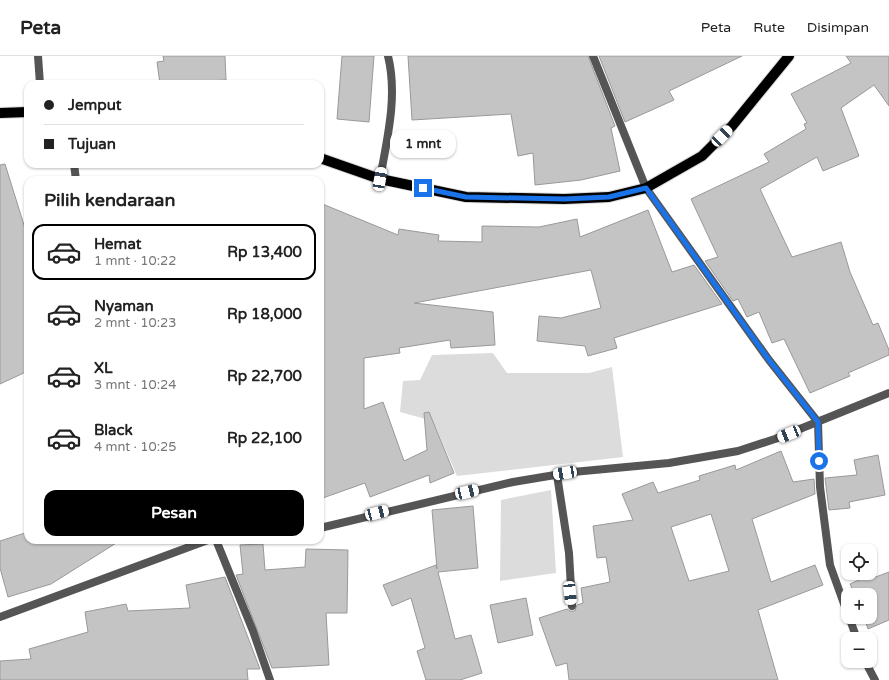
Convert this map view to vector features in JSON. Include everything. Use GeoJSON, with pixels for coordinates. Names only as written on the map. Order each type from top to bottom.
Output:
{"type":"FeatureCollection","features":[{"type":"Feature","properties":{"kind":"main road"},"geometry":{"type":"LineString","coordinates":[[324,159],[380,179],[466,197],[564,199],[609,197],[646,188],[702,156],[732,126],[789,56]]}},
{"type":"Feature","properties":{"kind":"main road"},"geometry":{"type":"LineString","coordinates":[[0,113],[24,112]]}},
{"type":"Feature","properties":{"kind":"street"},"geometry":{"type":"LineString","coordinates":[[38,56],[40,80]]}},
{"type":"Feature","properties":{"kind":"street"},"geometry":{"type":"LineString","coordinates":[[380,179],[390,122],[392,73],[388,56]]}},
{"type":"Feature","properties":{"kind":"street"},"geometry":{"type":"LineString","coordinates":[[593,56],[646,188],[769,360],[818,422],[820,487],[830,565],[841,596]]}},
{"type":"Feature","properties":{"kind":"street"},"geometry":{"type":"LineString","coordinates":[[324,527],[498,485],[557,475],[669,463],[738,451],[775,439],[889,393]]}},
{"type":"Feature","properties":{"kind":"street"},"geometry":{"type":"LineString","coordinates":[[557,475],[569,553],[572,606]]}},
{"type":"Feature","properties":{"kind":"street"},"geometry":{"type":"LineString","coordinates":[[0,617],[197,544]]}},
{"type":"Feature","properties":{"kind":"street"},"geometry":{"type":"LineString","coordinates":[[218,544],[253,631],[270,680]]}},
{"type":"Feature","properties":{"kind":"street"},"geometry":{"type":"LineString","coordinates":[[869,668],[875,680]]}},
{"type":"Feature","properties":{"kind":"shaded area"},"geometry":{"type":"Polygon","coordinates":[[[493,353],[507,373],[589,373],[612,367],[623,457],[457,476],[433,421],[400,412],[403,381],[420,380],[432,355],[493,353]]]}},
{"type":"Feature","properties":{"kind":"shaded area"},"geometry":{"type":"Polygon","coordinates":[[[551,490],[556,573],[500,581],[501,500],[551,490]]]}},
{"type":"Feature","properties":{"kind":"building"},"geometry":{"type":"Polygon","coordinates":[[[163,56],[225,56],[226,80],[159,80],[157,62],[164,61],[163,56]]]}},
{"type":"Feature","properties":{"kind":"building"},"geometry":{"type":"Polygon","coordinates":[[[342,56],[374,56],[369,122],[337,119],[342,56]]]}},
{"type":"Feature","properties":{"kind":"building"},"geometry":{"type":"Polygon","coordinates":[[[408,56],[588,56],[615,126],[611,128],[620,171],[581,180],[535,185],[533,153],[518,156],[511,114],[412,120],[408,56]]]}},
{"type":"Feature","properties":{"kind":"building"},"geometry":{"type":"Polygon","coordinates":[[[599,56],[742,56],[669,91],[674,100],[625,122],[599,56]]]}},
{"type":"Feature","properties":{"kind":"building"},"geometry":{"type":"Polygon","coordinates":[[[846,56],[889,56],[889,106],[874,85],[841,108],[859,156],[823,171],[817,157],[760,189],[792,257],[841,242],[850,272],[873,325],[878,323],[889,350],[889,355],[848,373],[850,376],[810,393],[784,339],[772,343],[759,312],[747,317],[738,299],[733,301],[705,261],[718,257],[691,199],[769,162],[764,154],[806,129],[804,124],[807,123],[791,94],[851,63],[846,56]]]}},
{"type":"Feature","properties":{"kind":"building"},"geometry":{"type":"Polygon","coordinates":[[[5,164],[24,225],[24,373],[0,384],[0,165],[5,164]]]}},
{"type":"Feature","properties":{"kind":"building"},"geometry":{"type":"Polygon","coordinates":[[[324,205],[398,235],[399,229],[439,235],[438,241],[482,242],[482,226],[539,227],[577,219],[580,237],[648,210],[672,272],[694,265],[722,304],[614,338],[617,348],[588,356],[585,346],[537,341],[539,316],[561,318],[601,308],[591,270],[414,303],[493,312],[495,345],[451,348],[450,340],[399,348],[400,353],[364,358],[364,409],[383,402],[404,461],[427,450],[424,413],[429,412],[454,473],[430,483],[429,475],[370,497],[365,483],[324,498],[324,205]]]}},
{"type":"Feature","properties":{"kind":"building"},"geometry":{"type":"Polygon","coordinates":[[[781,451],[793,482],[814,479],[815,494],[752,519],[771,582],[815,565],[823,585],[758,610],[778,680],[569,680],[567,663],[556,666],[539,618],[567,609],[570,611],[575,611],[577,605],[583,603],[581,588],[610,582],[606,557],[597,558],[593,526],[633,520],[622,494],[653,482],[658,493],[700,480],[699,476],[735,465],[736,470],[781,451]],[[711,514],[671,527],[689,581],[729,571],[711,514]]]}},
{"type":"Feature","properties":{"kind":"building"},"geometry":{"type":"Polygon","coordinates":[[[878,455],[885,495],[849,502],[850,508],[829,510],[825,478],[857,475],[854,460],[878,455]]]}},
{"type":"Feature","properties":{"kind":"building"},"geometry":{"type":"Polygon","coordinates":[[[473,506],[478,568],[438,572],[455,639],[471,635],[482,673],[460,680],[426,680],[417,651],[425,648],[411,598],[392,606],[383,585],[436,565],[437,569],[432,510],[473,506]]]}},
{"type":"Feature","properties":{"kind":"building"},"geometry":{"type":"Polygon","coordinates":[[[24,533],[24,544],[115,544],[51,584],[8,597],[0,568],[0,541],[24,533]]]}},
{"type":"Feature","properties":{"kind":"building"},"geometry":{"type":"Polygon","coordinates":[[[263,544],[265,570],[305,567],[306,549],[348,550],[347,613],[326,613],[329,665],[272,668],[236,575],[243,574],[240,545],[263,544]]]}},
{"type":"Feature","properties":{"kind":"building"},"geometry":{"type":"Polygon","coordinates":[[[889,572],[889,620],[868,629],[866,624],[877,624],[877,588],[852,588],[850,584],[859,580],[877,580],[877,576],[889,572]]]}},
{"type":"Feature","properties":{"kind":"building"},"geometry":{"type":"Polygon","coordinates":[[[225,577],[260,669],[247,669],[248,680],[0,680],[0,661],[31,659],[29,649],[88,632],[85,612],[126,604],[128,611],[190,608],[186,585],[225,577]]]}},
{"type":"Feature","properties":{"kind":"building"},"geometry":{"type":"Polygon","coordinates":[[[526,598],[533,635],[498,643],[490,605],[526,598]]]}},
{"type":"Feature","properties":{"kind":"route"},"geometry":{"type":"LineString","coordinates":[[423,188],[466,197],[564,199],[609,197],[646,188],[769,360],[818,422],[819,461]]}}]}
